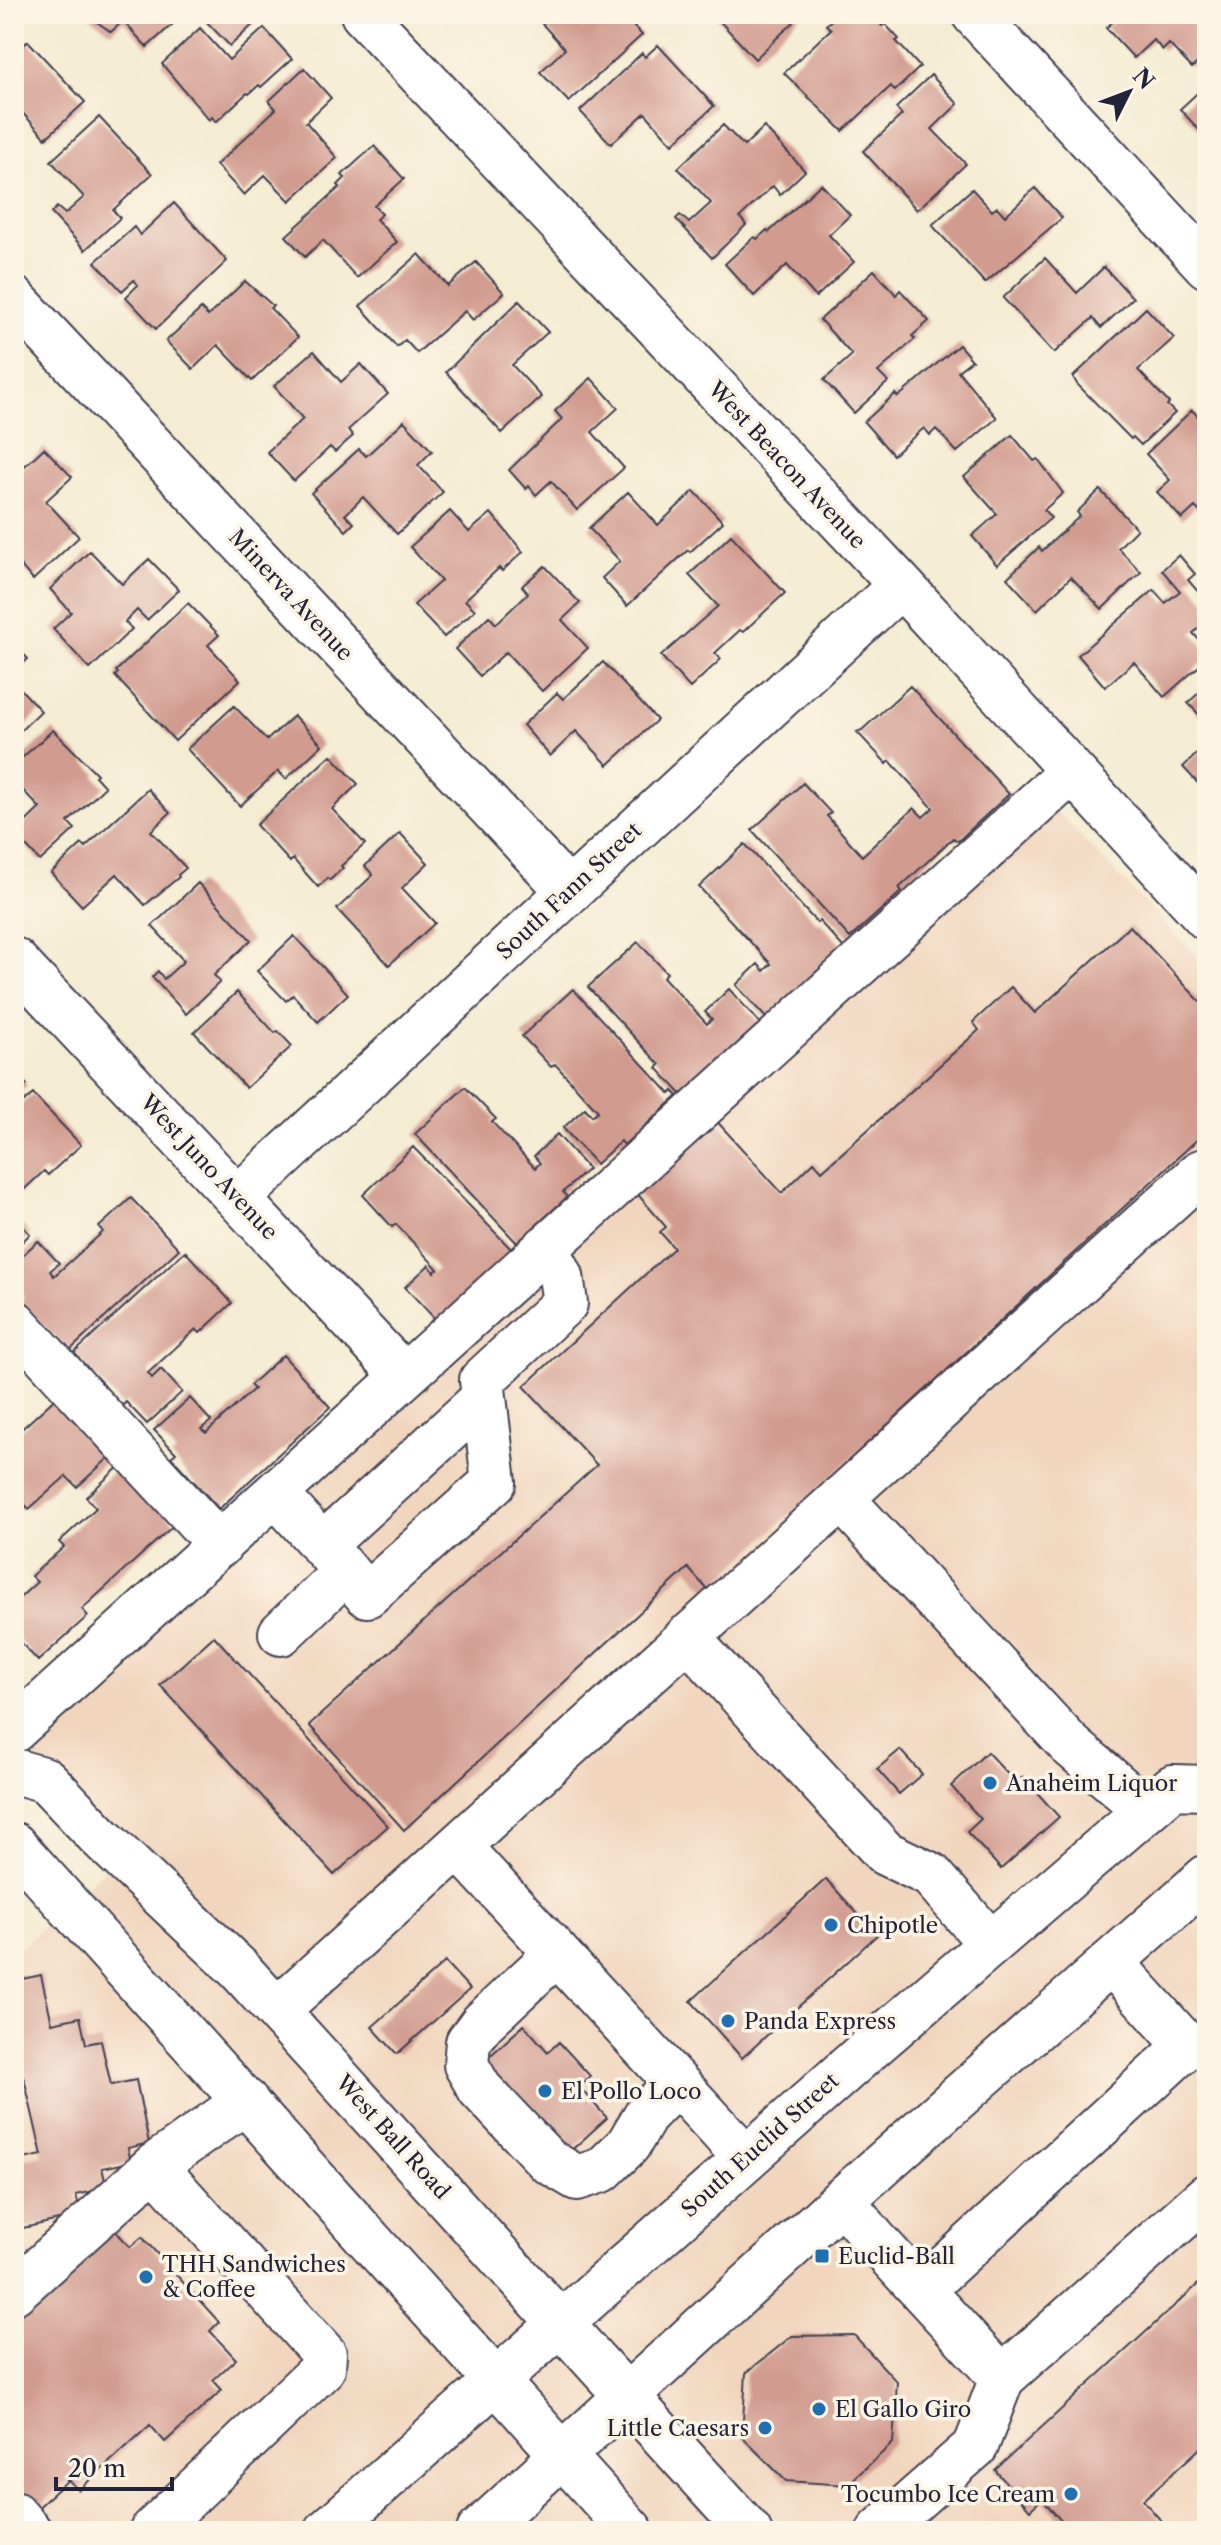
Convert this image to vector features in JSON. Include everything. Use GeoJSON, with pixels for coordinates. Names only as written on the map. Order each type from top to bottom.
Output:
{"type":"FeatureCollection","features":[{"type":"Feature","properties":{"kind":"main road","name":"West Beacon Avenue"},"geometry":{"type":"LineString","coordinates":[[363,14],[901,585],[1207,918]]}},
{"type":"Feature","properties":{"kind":"main road"},"geometry":{"type":"LineString","coordinates":[[974,14],[1207,266]]}},
{"type":"Feature","properties":{"kind":"main road","name":"Minerva Avenue"},"geometry":{"type":"LineString","coordinates":[[14,299],[569,891]]}},
{"type":"Feature","properties":{"kind":"main road","name":"South Fann Street"},"geometry":{"type":"LineString","coordinates":[[238,1198],[901,585]]}},
{"type":"Feature","properties":{"kind":"main road"},"geometry":{"type":"LineString","coordinates":[[14,1730],[1071,772]]}},
{"type":"Feature","properties":{"kind":"main road","name":"West Juno Avenue"},"geometry":{"type":"LineString","coordinates":[[14,960],[403,1375]]}},
{"type":"Feature","properties":{"kind":"main road"},"geometry":{"type":"LineString","coordinates":[[277,2010],[1201,1172],[1207,1179]]}},
{"type":"Feature","properties":{"kind":"main road"},"geometry":{"type":"LineString","coordinates":[[276,1494],[367,1595],[494,1482],[482,1380],[565,1303],[561,1276],[546,1247]]}},
{"type":"Feature","properties":{"kind":"main road"},"geometry":{"type":"LineString","coordinates":[[14,1322],[220,1545]]}},
{"type":"Feature","properties":{"kind":"main road"},"geometry":{"type":"LineString","coordinates":[[281,1633],[335,1558],[484,1398]]}},
{"type":"Feature","properties":{"kind":"main road"},"geometry":{"type":"LineString","coordinates":[[841,1498],[1069,1744],[1146,1810]]}},
{"type":"Feature","properties":{"kind":"main road"},"geometry":{"type":"LineString","coordinates":[[687,1637],[885,1853],[931,1875],[990,1943]]}},
{"type":"Feature","properties":{"kind":"main road","name":"West Ball Road"},"geometry":{"type":"LineString","coordinates":[[14,1771],[46,1780],[277,2010],[749,2531]]}},
{"type":"Feature","properties":{"kind":"main road","name":"South Euclid Street"},"geometry":{"type":"LineString","coordinates":[[327,2531],[990,1943],[1173,1787],[1207,1788]]}},
{"type":"Feature","properties":{"kind":"main road"},"geometry":{"type":"LineString","coordinates":[[14,1845],[631,2531]]}},
{"type":"Feature","properties":{"kind":"main road"},"geometry":{"type":"LineString","coordinates":[[458,1846],[746,2158]]}},
{"type":"Feature","properties":{"kind":"main road"},"geometry":{"type":"LineString","coordinates":[[479,2531],[842,2200],[1207,1877]]}},
{"type":"Feature","properties":{"kind":"main road"},"geometry":{"type":"LineString","coordinates":[[557,1953],[482,2023],[468,2042],[466,2065],[480,2089],[548,2161],[577,2178],[602,2170],[628,2145],[647,2113],[677,2083]]}},
{"type":"Feature","properties":{"kind":"main road"},"geometry":{"type":"LineString","coordinates":[[921,2290],[1197,2037],[1111,1962]]}},
{"type":"Feature","properties":{"kind":"main road"},"geometry":{"type":"LineString","coordinates":[[14,2292],[154,2166],[246,2101]]}},
{"type":"Feature","properties":{"kind":"main road"},"geometry":{"type":"LineString","coordinates":[[152,2531],[323,2368],[324,2354],[154,2166]]}},
{"type":"Feature","properties":{"kind":"main road"},"geometry":{"type":"LineString","coordinates":[[879,2531],[976,2446],[1002,2378],[1207,2196]]}},
{"type":"Feature","properties":{"kind":"main road"},"geometry":{"type":"LineString","coordinates":[[842,2200],[1002,2378]]}},
{"type":"Feature","properties":{"kind":"main road"},"geometry":{"type":"LineString","coordinates":[[14,2514],[29,2531]]}},
{"type":"Feature","properties":{"kind":"shaded area"},"geometry":{"type":"Polygon","coordinates":[[[1034,788],[1207,968],[1207,2531],[14,2531],[14,1954],[116,1858],[14,1744],[1034,788]]]}},
{"type":"Feature","properties":{"kind":"building"},"geometry":{"type":"Polygon","coordinates":[[[86,14],[184,14],[147,47],[123,21],[111,32],[86,14]]]}},
{"type":"Feature","properties":{"kind":"building"},"geometry":{"type":"Polygon","coordinates":[[[207,14],[253,14],[258,20],[230,46],[203,18],[207,14]]]}},
{"type":"Feature","properties":{"kind":"building"},"geometry":{"type":"Polygon","coordinates":[[[533,14],[644,14],[632,25],[642,35],[569,102],[540,72],[565,49],[533,14]]]}},
{"type":"Feature","properties":{"kind":"building"},"geometry":{"type":"Polygon","coordinates":[[[713,14],[802,14],[755,59],[713,14]]]}},
{"type":"Feature","properties":{"kind":"building"},"geometry":{"type":"Polygon","coordinates":[[[838,14],[872,14],[899,39],[896,41],[920,67],[895,91],[891,86],[843,131],[784,73],[831,29],[826,25],[838,14]]]}},
{"type":"Feature","properties":{"kind":"building"},"geometry":{"type":"Polygon","coordinates":[[[1121,14],[1207,14],[1207,54],[1192,68],[1169,44],[1163,50],[1153,40],[1134,58],[1106,28],[1121,14]]]}},
{"type":"Feature","properties":{"kind":"building"},"geometry":{"type":"Polygon","coordinates":[[[200,28],[229,60],[264,28],[292,59],[261,87],[259,85],[247,93],[216,122],[212,117],[209,120],[162,64],[200,28]]]}},
{"type":"Feature","properties":{"kind":"building"},"geometry":{"type":"Polygon","coordinates":[[[28,41],[85,102],[46,138],[16,106],[14,109],[14,54],[28,41]]]}},
{"type":"Feature","properties":{"kind":"building"},"geometry":{"type":"Polygon","coordinates":[[[658,45],[714,106],[673,144],[645,113],[611,144],[580,111],[642,53],[645,57],[658,45]]]}},
{"type":"Feature","properties":{"kind":"building"},"geometry":{"type":"Polygon","coordinates":[[[304,68],[331,98],[306,122],[337,158],[290,201],[265,175],[244,195],[216,165],[276,109],[269,101],[304,68]]]}},
{"type":"Feature","properties":{"kind":"building"},"geometry":{"type":"Polygon","coordinates":[[[931,75],[958,104],[932,129],[966,164],[917,210],[863,151],[902,115],[896,108],[931,75]]]}},
{"type":"Feature","properties":{"kind":"building"},"geometry":{"type":"Polygon","coordinates":[[[1207,84],[1207,139],[1180,109],[1207,84]]]}},
{"type":"Feature","properties":{"kind":"building"},"geometry":{"type":"Polygon","coordinates":[[[99,117],[152,174],[113,210],[120,218],[85,250],[51,213],[57,207],[65,214],[84,197],[51,161],[99,117]]]}},
{"type":"Feature","properties":{"kind":"building"},"geometry":{"type":"Polygon","coordinates":[[[723,125],[744,146],[764,127],[805,171],[780,195],[773,186],[740,217],[746,225],[712,258],[676,219],[680,215],[689,223],[711,203],[678,168],[723,125]]]}},
{"type":"Feature","properties":{"kind":"building"},"geometry":{"type":"Polygon","coordinates":[[[374,146],[404,179],[374,206],[382,214],[376,219],[397,242],[357,278],[323,240],[305,257],[286,236],[340,187],[338,185],[345,178],[342,175],[374,146]]]}},
{"type":"Feature","properties":{"kind":"building"},"geometry":{"type":"Polygon","coordinates":[[[821,184],[850,215],[829,235],[854,262],[816,297],[787,265],[754,296],[725,264],[754,237],[757,239],[767,230],[769,232],[821,184]]]}},
{"type":"Feature","properties":{"kind":"building"},"geometry":{"type":"Polygon","coordinates":[[[1035,188],[1062,218],[985,283],[932,225],[972,189],[992,211],[997,207],[1005,216],[1035,188]]]}},
{"type":"Feature","properties":{"kind":"building"},"geometry":{"type":"Polygon","coordinates":[[[174,203],[227,261],[156,329],[126,297],[138,285],[134,280],[122,291],[95,262],[134,227],[140,235],[174,203]]]}},
{"type":"Feature","properties":{"kind":"building"},"geometry":{"type":"Polygon","coordinates":[[[419,254],[448,286],[476,262],[504,293],[473,320],[465,311],[417,353],[405,340],[397,347],[360,306],[419,254]]]}},
{"type":"Feature","properties":{"kind":"building"},"geometry":{"type":"Polygon","coordinates":[[[1045,258],[1077,293],[1104,267],[1133,298],[1101,328],[1093,318],[1054,353],[1003,298],[1045,258]]]}},
{"type":"Feature","properties":{"kind":"building"},"geometry":{"type":"Polygon","coordinates":[[[874,270],[896,295],[900,290],[929,321],[912,336],[915,339],[878,372],[888,382],[854,413],[824,380],[852,355],[820,320],[874,270]]]}},
{"type":"Feature","properties":{"kind":"building"},"geometry":{"type":"Polygon","coordinates":[[[245,281],[273,306],[270,308],[298,337],[252,381],[218,345],[193,369],[166,341],[201,309],[208,316],[245,281]]]}},
{"type":"Feature","properties":{"kind":"building"},"geometry":{"type":"Polygon","coordinates":[[[519,301],[548,332],[512,365],[542,397],[502,433],[446,372],[519,301]]]}},
{"type":"Feature","properties":{"kind":"building"},"geometry":{"type":"Polygon","coordinates":[[[1146,308],[1174,338],[1138,370],[1175,413],[1141,445],[1133,437],[1131,439],[1073,377],[1146,308]]]}},
{"type":"Feature","properties":{"kind":"building"},"geometry":{"type":"Polygon","coordinates":[[[959,345],[972,360],[958,371],[997,418],[957,452],[936,429],[930,435],[924,428],[893,455],[864,422],[959,345]]]}},
{"type":"Feature","properties":{"kind":"building"},"geometry":{"type":"Polygon","coordinates":[[[314,351],[341,382],[361,364],[388,394],[348,430],[353,436],[335,452],[330,447],[294,481],[267,452],[303,419],[274,386],[314,351]]]}},
{"type":"Feature","properties":{"kind":"building"},"geometry":{"type":"Polygon","coordinates":[[[591,378],[618,408],[592,432],[624,468],[577,510],[551,481],[536,495],[509,470],[562,419],[555,411],[591,378]]]}},
{"type":"Feature","properties":{"kind":"building"},"geometry":{"type":"Polygon","coordinates":[[[1192,410],[1207,426],[1207,504],[1199,511],[1195,507],[1182,519],[1157,492],[1170,480],[1146,454],[1192,410]]]}},
{"type":"Feature","properties":{"kind":"building"},"geometry":{"type":"Polygon","coordinates":[[[404,421],[432,451],[418,465],[443,492],[397,534],[363,497],[345,515],[354,523],[346,531],[311,493],[359,449],[366,456],[404,421]]]}},
{"type":"Feature","properties":{"kind":"building"},"geometry":{"type":"Polygon","coordinates":[[[1012,435],[1034,461],[1038,459],[1063,493],[1044,510],[1051,518],[997,565],[972,536],[997,514],[964,477],[1012,435]]]}},
{"type":"Feature","properties":{"kind":"building"},"geometry":{"type":"Polygon","coordinates":[[[44,448],[72,477],[46,501],[79,537],[33,580],[14,558],[14,490],[17,488],[14,476],[44,448]]]}},
{"type":"Feature","properties":{"kind":"building"},"geometry":{"type":"Polygon","coordinates":[[[1100,490],[1137,529],[1118,548],[1141,572],[1102,609],[1071,577],[1037,610],[1007,578],[1039,547],[1042,551],[1080,516],[1077,512],[1100,490]]]}},
{"type":"Feature","properties":{"kind":"building"},"geometry":{"type":"Polygon","coordinates":[[[694,491],[723,522],[627,606],[602,578],[620,561],[589,528],[628,492],[658,525],[694,491]]]}},
{"type":"Feature","properties":{"kind":"building"},"geometry":{"type":"Polygon","coordinates":[[[450,511],[469,532],[491,513],[523,552],[502,571],[499,568],[465,600],[475,610],[444,637],[414,605],[441,581],[410,547],[450,511]]]}},
{"type":"Feature","properties":{"kind":"building"},"geometry":{"type":"Polygon","coordinates":[[[731,535],[785,593],[715,653],[721,659],[690,688],[661,656],[718,606],[689,575],[731,535]]]}},
{"type":"Feature","properties":{"kind":"building"},"geometry":{"type":"Polygon","coordinates":[[[90,551],[122,584],[149,559],[179,590],[147,620],[137,610],[125,622],[132,629],[90,669],[53,629],[71,612],[50,589],[90,551]]]}},
{"type":"Feature","properties":{"kind":"building"},"geometry":{"type":"Polygon","coordinates":[[[1179,555],[1195,574],[1188,580],[1207,602],[1207,621],[1193,633],[1207,649],[1207,659],[1164,697],[1134,662],[1105,687],[1078,655],[1154,590],[1165,603],[1180,591],[1162,570],[1179,555]]]}},
{"type":"Feature","properties":{"kind":"building"},"geometry":{"type":"Polygon","coordinates":[[[545,566],[580,603],[562,620],[588,648],[542,691],[506,652],[480,676],[455,649],[489,616],[496,624],[528,593],[522,586],[545,566]]]}},
{"type":"Feature","properties":{"kind":"building"},"geometry":{"type":"Polygon","coordinates":[[[188,603],[219,635],[208,645],[240,680],[175,741],[115,676],[116,671],[188,603]]]}},
{"type":"Feature","properties":{"kind":"building"},"geometry":{"type":"Polygon","coordinates":[[[14,644],[28,659],[14,672],[14,644]]]}},
{"type":"Feature","properties":{"kind":"building"},"geometry":{"type":"Polygon","coordinates":[[[603,662],[657,720],[608,765],[576,731],[550,756],[523,725],[557,693],[563,699],[603,662]]]}},
{"type":"Feature","properties":{"kind":"building"},"geometry":{"type":"Polygon","coordinates":[[[14,682],[41,711],[14,737],[14,682]]]}},
{"type":"Feature","properties":{"kind":"building"},"geometry":{"type":"Polygon","coordinates":[[[1207,685],[1207,723],[1188,703],[1207,685]]]}},
{"type":"Feature","properties":{"kind":"building"},"geometry":{"type":"Polygon","coordinates":[[[910,686],[1009,794],[958,841],[953,838],[899,888],[902,891],[850,938],[752,830],[803,783],[831,813],[827,816],[862,856],[914,808],[923,817],[933,808],[890,761],[887,764],[857,732],[910,686]]]}},
{"type":"Feature","properties":{"kind":"building"},"geometry":{"type":"Polygon","coordinates":[[[234,706],[267,740],[294,716],[322,745],[286,779],[278,771],[240,806],[187,749],[234,706]]]}},
{"type":"Feature","properties":{"kind":"building"},"geometry":{"type":"Polygon","coordinates":[[[53,730],[97,774],[95,776],[105,787],[68,822],[75,829],[40,861],[14,833],[40,808],[14,781],[14,765],[53,730]]]}},
{"type":"Feature","properties":{"kind":"building"},"geometry":{"type":"Polygon","coordinates":[[[1207,744],[1207,793],[1183,767],[1207,744]]]}},
{"type":"Feature","properties":{"kind":"building"},"geometry":{"type":"Polygon","coordinates":[[[331,755],[358,784],[332,809],[365,844],[330,880],[328,878],[318,887],[256,825],[331,755]]]}},
{"type":"Feature","properties":{"kind":"building"},"geometry":{"type":"Polygon","coordinates":[[[148,789],[170,813],[151,831],[186,868],[145,905],[117,874],[82,906],[51,873],[82,844],[85,847],[148,789]]]}},
{"type":"Feature","properties":{"kind":"building"},"geometry":{"type":"Polygon","coordinates":[[[400,833],[428,863],[402,888],[435,923],[389,965],[337,909],[373,875],[365,866],[400,833]]]}},
{"type":"Feature","properties":{"kind":"building"},"geometry":{"type":"Polygon","coordinates":[[[745,844],[845,949],[768,1020],[736,985],[758,964],[764,971],[771,964],[699,887],[745,844]]]}},
{"type":"Feature","properties":{"kind":"building"},"geometry":{"type":"Polygon","coordinates":[[[198,883],[251,940],[214,975],[220,982],[186,1014],[152,977],[158,971],[164,979],[184,961],[152,926],[198,883]]]}},
{"type":"Feature","properties":{"kind":"building"},"geometry":{"type":"Polygon","coordinates":[[[1130,926],[1207,1009],[1207,1147],[1199,1138],[708,1590],[688,1568],[404,1830],[309,1725],[597,1465],[524,1386],[674,1248],[660,1232],[666,1227],[634,1190],[712,1116],[782,1193],[814,1162],[822,1171],[979,1030],[973,1022],[1011,987],[1035,1013],[1130,926]]]}},
{"type":"Feature","properties":{"kind":"building"},"geometry":{"type":"Polygon","coordinates":[[[294,936],[348,994],[318,1022],[293,995],[286,1001],[257,971],[294,936]]]}},
{"type":"Feature","properties":{"kind":"building"},"geometry":{"type":"Polygon","coordinates":[[[638,942],[667,973],[663,977],[707,1024],[712,1019],[705,1012],[729,989],[760,1023],[682,1095],[657,1068],[660,1065],[588,987],[638,942]]]}},
{"type":"Feature","properties":{"kind":"building"},"geometry":{"type":"Polygon","coordinates":[[[573,989],[670,1094],[673,1091],[678,1096],[624,1145],[621,1141],[596,1164],[563,1128],[585,1108],[592,1116],[598,1111],[555,1064],[551,1067],[522,1036],[573,989]]]}},
{"type":"Feature","properties":{"kind":"building"},"geometry":{"type":"Polygon","coordinates":[[[237,992],[275,1033],[278,1031],[292,1046],[246,1088],[194,1032],[237,992]]]}},
{"type":"Feature","properties":{"kind":"building"},"geometry":{"type":"Polygon","coordinates":[[[14,1072],[27,1085],[14,1097],[14,1072]]]}},
{"type":"Feature","properties":{"kind":"building"},"geometry":{"type":"Polygon","coordinates":[[[465,1087],[496,1119],[492,1122],[535,1168],[540,1163],[534,1156],[557,1134],[588,1169],[563,1192],[567,1197],[517,1243],[415,1134],[465,1087]]]}},
{"type":"Feature","properties":{"kind":"building"},"geometry":{"type":"Polygon","coordinates":[[[33,1094],[81,1145],[48,1175],[44,1171],[14,1199],[14,1111],[33,1094]]]}},
{"type":"Feature","properties":{"kind":"building"},"geometry":{"type":"Polygon","coordinates":[[[413,1147],[513,1251],[438,1322],[405,1287],[429,1265],[434,1272],[438,1269],[396,1224],[392,1227],[363,1195],[413,1147]]]}},
{"type":"Feature","properties":{"kind":"building"},"geometry":{"type":"Polygon","coordinates":[[[131,1198],[179,1249],[68,1352],[20,1300],[24,1296],[14,1285],[14,1263],[38,1241],[59,1263],[50,1271],[54,1276],[103,1232],[99,1227],[131,1198]]]}},
{"type":"Feature","properties":{"kind":"building"},"geometry":{"type":"Polygon","coordinates":[[[14,1217],[30,1234],[14,1250],[14,1217]]]}},
{"type":"Feature","properties":{"kind":"building"},"geometry":{"type":"Polygon","coordinates":[[[185,1251],[232,1303],[200,1333],[196,1329],[148,1373],[152,1378],[161,1369],[182,1392],[147,1424],[126,1402],[122,1406],[74,1353],[185,1251]]]}},
{"type":"Feature","properties":{"kind":"building"},"geometry":{"type":"Polygon","coordinates":[[[283,1355],[330,1407],[219,1509],[171,1457],[176,1453],[154,1430],[190,1398],[211,1421],[201,1429],[206,1433],[254,1389],[250,1385],[283,1355]]]}},
{"type":"Feature","properties":{"kind":"building"},"geometry":{"type":"Polygon","coordinates":[[[58,1396],[112,1455],[77,1487],[66,1476],[29,1509],[25,1505],[14,1515],[14,1436],[58,1396]]]}},
{"type":"Feature","properties":{"kind":"building"},"geometry":{"type":"Polygon","coordinates":[[[121,1465],[175,1524],[82,1609],[88,1616],[38,1661],[14,1635],[14,1603],[37,1582],[31,1576],[64,1547],[59,1542],[96,1508],[86,1497],[121,1465]]]}},
{"type":"Feature","properties":{"kind":"building"},"geometry":{"type":"Polygon","coordinates":[[[214,1636],[388,1826],[334,1875],[160,1685],[214,1636]]]}},
{"type":"Feature","properties":{"kind":"building"},"geometry":{"type":"Polygon","coordinates":[[[900,1750],[922,1774],[899,1794],[877,1769],[900,1750]]]}},
{"type":"Feature","properties":{"kind":"building"},"geometry":{"type":"Polygon","coordinates":[[[987,1752],[1016,1783],[1023,1777],[1059,1817],[1001,1869],[967,1832],[981,1819],[951,1786],[987,1752]]]}},
{"type":"Feature","properties":{"kind":"building"},"geometry":{"type":"Polygon","coordinates":[[[826,1879],[877,1935],[742,2058],[691,2001],[826,1879]]]}},
{"type":"Feature","properties":{"kind":"building"},"geometry":{"type":"Polygon","coordinates":[[[445,1962],[470,1989],[397,2054],[372,2027],[445,1962]]]}},
{"type":"Feature","properties":{"kind":"building"},"geometry":{"type":"Polygon","coordinates":[[[41,1975],[52,2023],[80,2017],[86,2044],[101,2041],[111,2085],[136,2080],[149,2143],[128,2148],[131,2162],[102,2168],[107,2188],[76,2195],[81,2215],[14,2230],[14,2161],[42,2155],[24,2078],[14,2081],[14,1981],[41,1975]]]}},
{"type":"Feature","properties":{"kind":"building","name":"El Pollo Loco"},"geometry":{"type":"Polygon","coordinates":[[[524,2025],[548,2052],[559,2042],[590,2076],[579,2087],[607,2118],[565,2156],[481,2064],[524,2025]]]}},
{"type":"Feature","properties":{"kind":"building"},"geometry":{"type":"Polygon","coordinates":[[[113,2228],[130,2247],[142,2237],[219,2322],[210,2331],[236,2359],[213,2380],[222,2390],[165,2442],[150,2425],[79,2490],[68,2480],[33,2512],[14,2492],[14,2319],[113,2228]]]}},
{"type":"Feature","properties":{"kind":"building"},"geometry":{"type":"Polygon","coordinates":[[[1207,2276],[1207,2442],[1143,2500],[1170,2531],[1070,2531],[1042,2499],[1030,2510],[995,2470],[1207,2276]]]}},
{"type":"Feature","properties":{"kind":"building","name":"El Gallo Giro"},"geometry":{"type":"Polygon","coordinates":[[[854,2335],[897,2382],[893,2443],[847,2485],[786,2481],[742,2437],[746,2373],[792,2336],[854,2335]]]}},
{"type":"Feature","properties":{"kind":"place","name":"Anaheim Liquor"},"geometry":{"type":"Point","coordinates":[990,1783]}},
{"type":"Feature","properties":{"kind":"place","name":"Chipotle"},"geometry":{"type":"Point","coordinates":[831,1925]}},
{"type":"Feature","properties":{"kind":"place","name":"Panda Express"},"geometry":{"type":"Point","coordinates":[728,2021]}},
{"type":"Feature","properties":{"kind":"place","name":"El Pollo Loco"},"geometry":{"type":"Point","coordinates":[545,2091]}},
{"type":"Feature","properties":{"kind":"place","name":"Euclid-Ball"},"geometry":{"type":"Point","coordinates":[822,2256]}},
{"type":"Feature","properties":{"kind":"place","name":"THH Sandwiches & Coffee"},"geometry":{"type":"Point","coordinates":[146,2277]}},
{"type":"Feature","properties":{"kind":"place","name":"El Gallo Giro"},"geometry":{"type":"Point","coordinates":[819,2409]}},
{"type":"Feature","properties":{"kind":"place","name":"Little Caesars"},"geometry":{"type":"Point","coordinates":[765,2428]}},
{"type":"Feature","properties":{"kind":"place","name":"Tocumbo Ice Cream"},"geometry":{"type":"Point","coordinates":[1071,2494]}}]}
